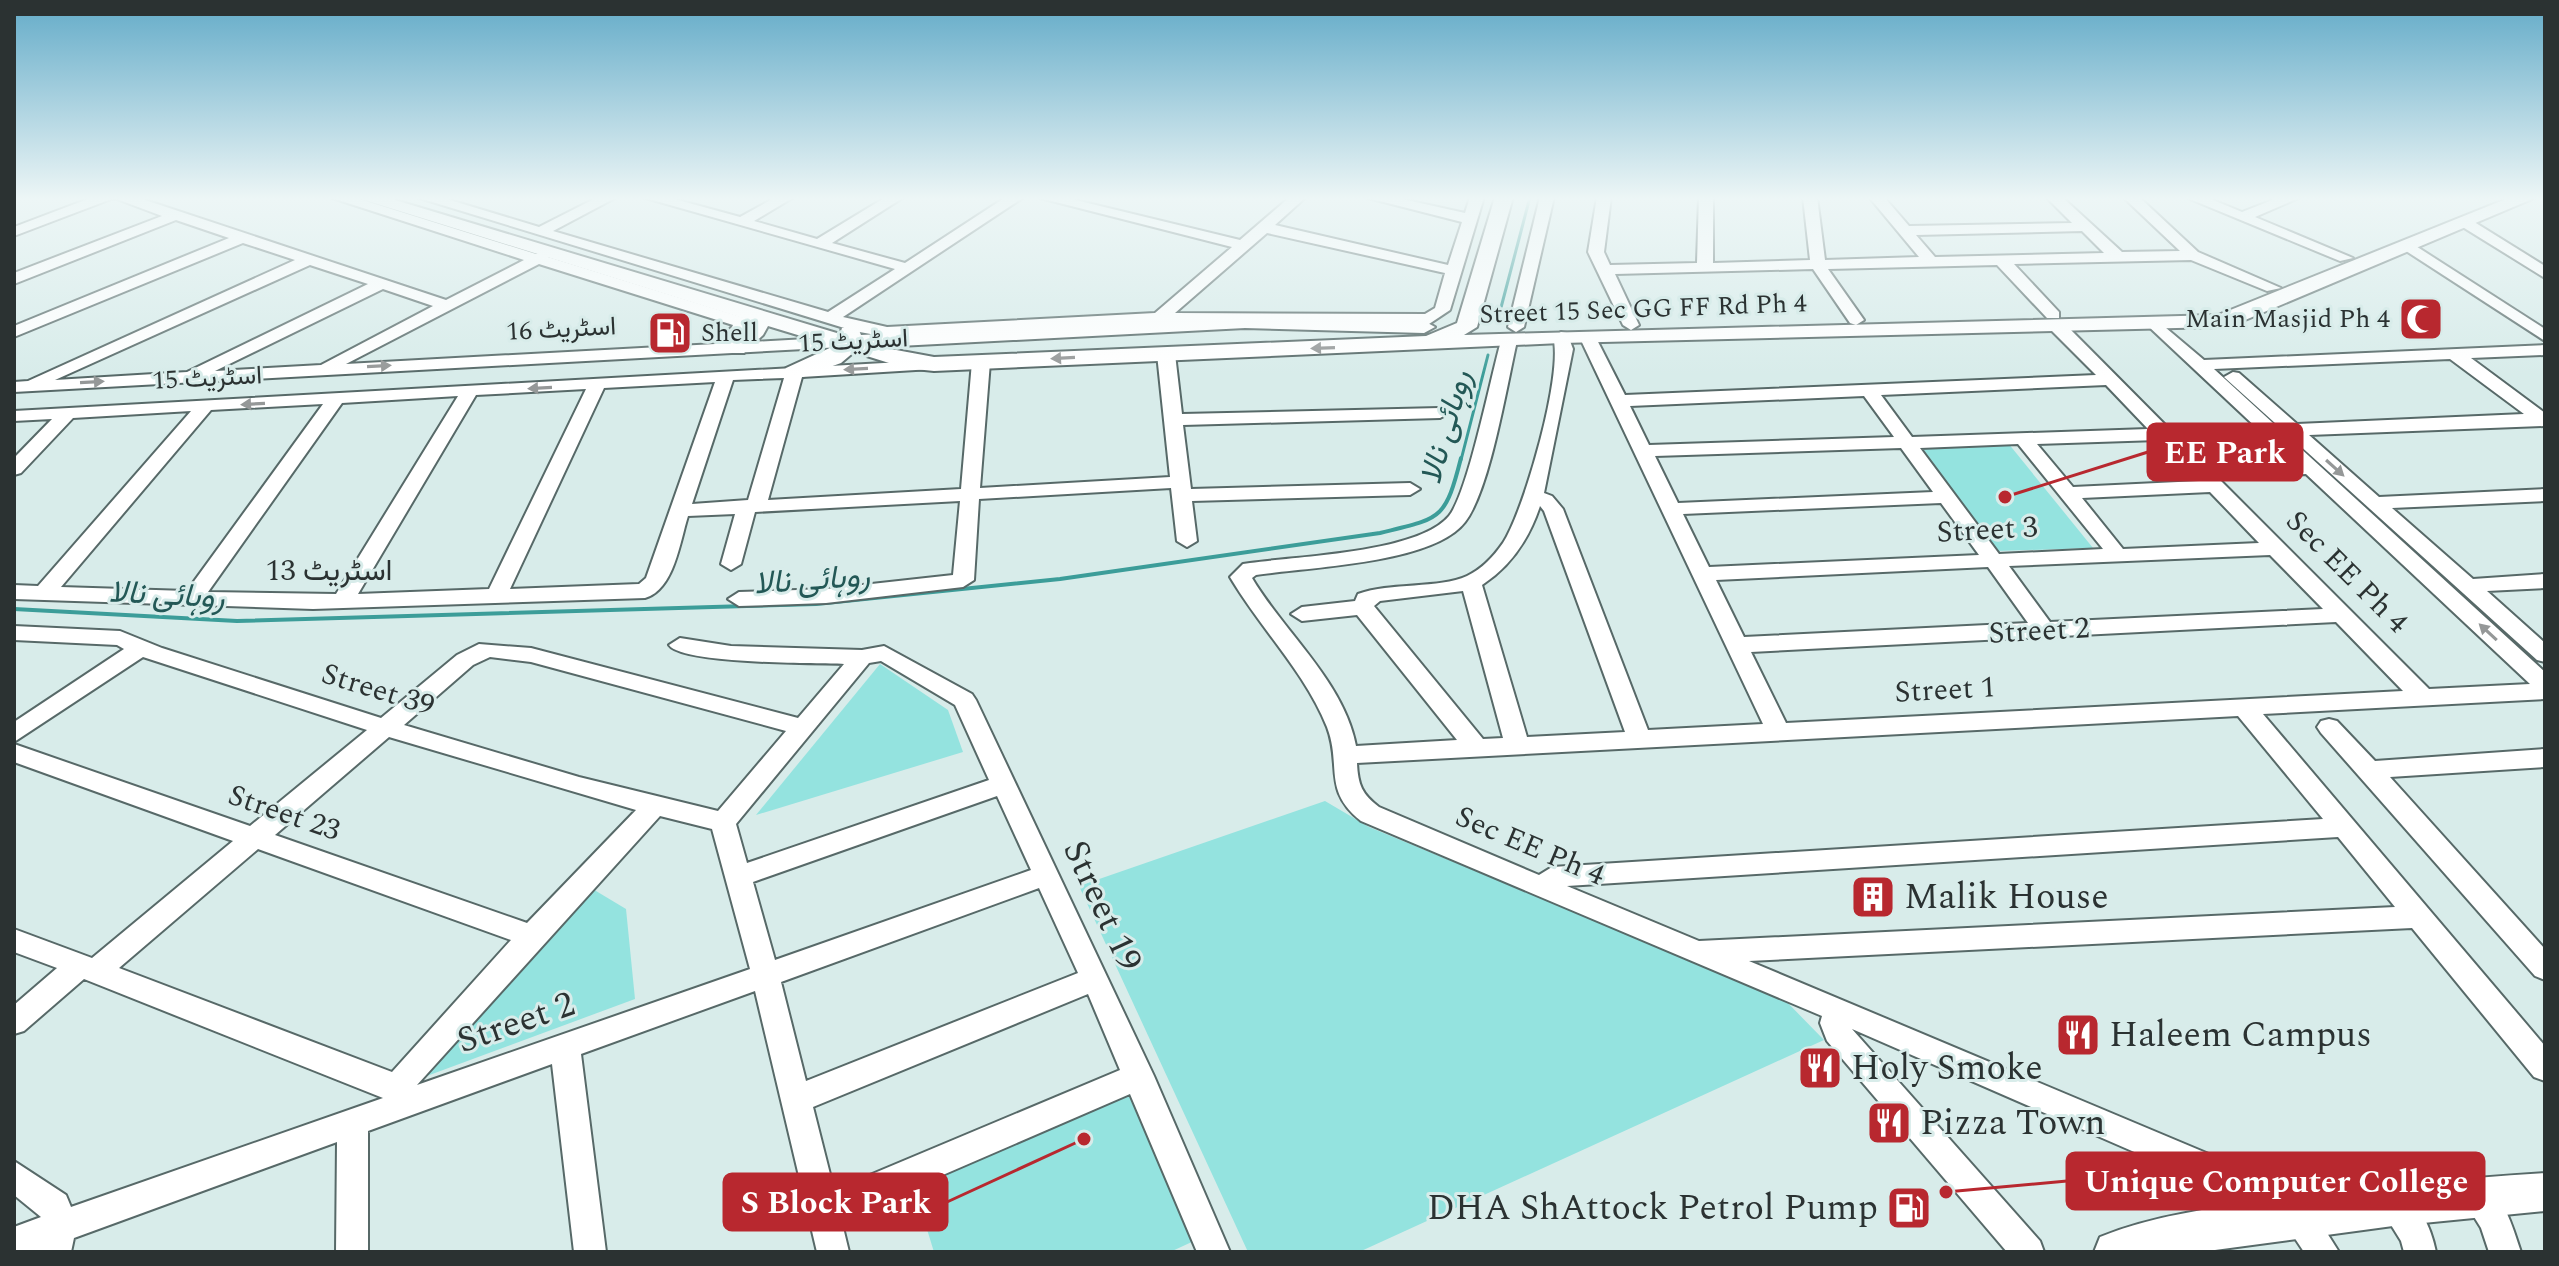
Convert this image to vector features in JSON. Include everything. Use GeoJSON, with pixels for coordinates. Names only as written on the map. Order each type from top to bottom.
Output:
{"type":"FeatureCollection","features":[{"type":"Feature","properties":{"kind":"main road"},"geometry":{"type":"LineString","coordinates":[[542,256],[749,317],[858,341]]}},
{"type":"Feature","properties":{"kind":"main road"},"geometry":{"type":"LineString","coordinates":[[587,256],[858,341],[905,361],[934,364]]}},
{"type":"Feature","properties":{"kind":"main road"},"geometry":{"type":"LineString","coordinates":[[1473,256],[1456,332],[1550,337]]}},
{"type":"Feature","properties":{"kind":"main road"},"geometry":{"type":"LineString","coordinates":[[1513,334],[1631,325],[2055,320],[2211,311],[2351,256]]}},
{"type":"Feature","properties":{"kind":"main road","name":"Street 15 Sec GG FF Rd Ph 4"},"geometry":{"type":"LineString","coordinates":[[1456,332],[1550,337],[2055,320],[2163,322],[2231,319],[2384,256]]}},
{"type":"Feature","properties":{"kind":"main road"},"geometry":{"type":"LineString","coordinates":[[728,348],[756,331],[749,317]]}},
{"type":"Feature","properties":{"kind":"main road"},"geometry":{"type":"LineString","coordinates":[[2203,358],[2231,319]]}},
{"type":"Feature","properties":{"kind":"main road","name":"اسٹریٹ 16"},"geometry":{"type":"LineString","coordinates":[[858,341],[923,334],[1160,321],[1322,322],[1456,332]]}},
{"type":"Feature","properties":{"kind":"main road","name":"اسٹریٹ 15"},"geometry":{"type":"LineString","coordinates":[[934,364],[1354,347],[1456,332]]}},
{"type":"Feature","properties":{"kind":"main road"},"geometry":{"type":"LineString","coordinates":[[794,373],[833,358],[858,341]]}},
{"type":"Feature","properties":{"kind":"main road"},"geometry":{"type":"LineString","coordinates":[[2115,1252],[2205,1229],[2394,1204],[2545,1192]]}},
{"type":"Feature","properties":{"kind":"street"},"geometry":{"type":"LineString","coordinates":[[14,279],[72,256]]}},
{"type":"Feature","properties":{"kind":"street"},"geometry":{"type":"LineString","coordinates":[[14,332],[198,256]]}},
{"type":"Feature","properties":{"kind":"street"},"geometry":{"type":"LineString","coordinates":[[301,256],[446,305]]}},
{"type":"Feature","properties":{"kind":"street"},"geometry":{"type":"LineString","coordinates":[[303,401],[335,362],[542,256]]}},
{"type":"Feature","properties":{"kind":"street"},"geometry":{"type":"LineString","coordinates":[[621,256],[876,331],[923,334]]}},
{"type":"Feature","properties":{"kind":"street"},"geometry":{"type":"LineString","coordinates":[[863,256],[907,268]]}},
{"type":"Feature","properties":{"kind":"street"},"geometry":{"type":"LineString","coordinates":[[830,318],[925,256]]}},
{"type":"Feature","properties":{"kind":"street"},"geometry":{"type":"LineString","coordinates":[[1160,321],[1230,256]]}},
{"type":"Feature","properties":{"kind":"street"},"geometry":{"type":"LineString","coordinates":[[1390,256],[1455,271]]}},
{"type":"Feature","properties":{"kind":"street"},"geometry":{"type":"LineString","coordinates":[[1160,321],[1328,316],[1429,319],[1442,310],[1461,256]]}},
{"type":"Feature","properties":{"kind":"street"},"geometry":{"type":"LineString","coordinates":[[1513,334],[1532,256]]}},
{"type":"Feature","properties":{"kind":"street"},"geometry":{"type":"LineString","coordinates":[[1598,256],[1631,325]]}},
{"type":"Feature","properties":{"kind":"street"},"geometry":{"type":"LineString","coordinates":[[1705,256],[1705,268]]}},
{"type":"Feature","properties":{"kind":"street"},"geometry":{"type":"LineString","coordinates":[[1817,256],[1818,266],[1856,320]]}},
{"type":"Feature","properties":{"kind":"street"},"geometry":{"type":"LineString","coordinates":[[1926,256],[1932,263]]}},
{"type":"Feature","properties":{"kind":"street"},"geometry":{"type":"LineString","coordinates":[[1604,270],[2166,256]]}},
{"type":"Feature","properties":{"kind":"street"},"geometry":{"type":"LineString","coordinates":[[2196,256],[2273,288]]}},
{"type":"Feature","properties":{"kind":"street"},"geometry":{"type":"LineString","coordinates":[[2340,256],[2345,258]]}},
{"type":"Feature","properties":{"kind":"street"},"geometry":{"type":"LineString","coordinates":[[2423,256],[2545,336]]}},
{"type":"Feature","properties":{"kind":"street"},"geometry":{"type":"LineString","coordinates":[[2518,256],[2545,273]]}},
{"type":"Feature","properties":{"kind":"street"},"geometry":{"type":"LineString","coordinates":[[34,385],[45,376],[310,259]]}},
{"type":"Feature","properties":{"kind":"street","name":"Sec EE Ph 4"},"geometry":{"type":"LineString","coordinates":[[2002,261],[2162,434],[2422,696]]}},
{"type":"Feature","properties":{"kind":"street"},"geometry":{"type":"LineString","coordinates":[[191,377],[204,367],[382,284]]}},
{"type":"Feature","properties":{"kind":"street"},"geometry":{"type":"LineString","coordinates":[[2163,322],[2292,430],[2545,655]]}},
{"type":"Feature","properties":{"kind":"street","name":"Sec EE Ph 4"},"geometry":{"type":"LineString","coordinates":[[1513,334],[1471,491],[1465,507],[1450,527],[1397,547],[1243,572],[1244,582],[1322,691],[1347,755],[1345,788],[1357,806],[1542,889],[2175,1151],[2274,1197],[2299,1217],[2323,1252]]}},
{"type":"Feature","properties":{"kind":"street"},"geometry":{"type":"LineString","coordinates":[[1587,336],[1778,730]]}},
{"type":"Feature","properties":{"kind":"street"},"geometry":{"type":"LineString","coordinates":[[1363,607],[1366,599],[1377,595],[1471,583],[1484,578],[1496,566],[1536,497],[1565,349],[1550,337]]}},
{"type":"Feature","properties":{"kind":"street","name":"اسٹریٹ 16"},"geometry":{"type":"LineString","coordinates":[[14,387],[858,341]]}},
{"type":"Feature","properties":{"kind":"street"},"geometry":{"type":"LineString","coordinates":[[2203,358],[2545,350]]}},
{"type":"Feature","properties":{"kind":"street"},"geometry":{"type":"LineString","coordinates":[[2453,353],[2544,420]]}},
{"type":"Feature","properties":{"kind":"street"},"geometry":{"type":"LineString","coordinates":[[1166,354],[1187,541]]}},
{"type":"Feature","properties":{"kind":"street"},"geometry":{"type":"LineString","coordinates":[[2203,358],[2310,468],[2545,688]]}},
{"type":"Feature","properties":{"kind":"street"},"geometry":{"type":"LineString","coordinates":[[739,599],[826,596],[963,580],[981,362]]}},
{"type":"Feature","properties":{"kind":"street","name":"اسٹریٹ 15"},"geometry":{"type":"LineString","coordinates":[[17,418],[934,364]]}},
{"type":"Feature","properties":{"kind":"street"},"geometry":{"type":"LineString","coordinates":[[731,564],[794,373]]}},
{"type":"Feature","properties":{"kind":"street"},"geometry":{"type":"LineString","coordinates":[[726,376],[678,511],[971,494],[1180,489],[1410,489]]}},
{"type":"Feature","properties":{"kind":"street"},"geometry":{"type":"LineString","coordinates":[[1620,401],[1867,388],[2110,380]]}},
{"type":"Feature","properties":{"kind":"street"},"geometry":{"type":"LineString","coordinates":[[495,598],[597,385]]}},
{"type":"Feature","properties":{"kind":"street"},"geometry":{"type":"LineString","coordinates":[[1867,388],[2045,631]]}},
{"type":"Feature","properties":{"kind":"street"},"geometry":{"type":"LineString","coordinates":[[343,601],[470,391]]}},
{"type":"Feature","properties":{"kind":"street"},"geometry":{"type":"LineString","coordinates":[[191,600],[336,399]]}},
{"type":"Feature","properties":{"kind":"street"},"geometry":{"type":"LineString","coordinates":[[44,593],[205,406]]}},
{"type":"Feature","properties":{"kind":"street"},"geometry":{"type":"LineString","coordinates":[[14,469],[68,413]]}},
{"type":"Feature","properties":{"kind":"street"},"geometry":{"type":"LineString","coordinates":[[1175,420],[1440,413]]}},
{"type":"Feature","properties":{"kind":"street"},"geometry":{"type":"LineString","coordinates":[[2292,430],[2544,420]]}},
{"type":"Feature","properties":{"kind":"street"},"geometry":{"type":"LineString","coordinates":[[1643,451],[2162,434]]}},
{"type":"Feature","properties":{"kind":"street"},"geometry":{"type":"LineString","coordinates":[[2022,437],[2117,554]]}},
{"type":"Feature","properties":{"kind":"street"},"geometry":{"type":"LineString","coordinates":[[2068,493],[2310,468]]}},
{"type":"Feature","properties":{"kind":"street"},"geometry":{"type":"LineString","coordinates":[[2374,503],[2535,495],[2545,511]]}},
{"type":"Feature","properties":{"kind":"street"},"geometry":{"type":"LineString","coordinates":[[1536,497],[1545,500],[1553,509],[1639,738]]}},
{"type":"Feature","properties":{"kind":"street"},"geometry":{"type":"LineString","coordinates":[[1672,509],[1947,497]]}},
{"type":"Feature","properties":{"kind":"street","name":"اسٹریٹ 13"},"geometry":{"type":"LineString","coordinates":[[14,592],[191,600],[343,601],[645,591],[656,581],[678,511]]}},
{"type":"Feature","properties":{"kind":"street","name":"Street 3"},"geometry":{"type":"LineString","coordinates":[[1701,574],[2276,548]]}},
{"type":"Feature","properties":{"kind":"street"},"geometry":{"type":"LineString","coordinates":[[2469,586],[2545,581]]}},
{"type":"Feature","properties":{"kind":"street"},"geometry":{"type":"LineString","coordinates":[[1471,583],[1517,744]]}},
{"type":"Feature","properties":{"kind":"street"},"geometry":{"type":"LineString","coordinates":[[1302,614],[1363,607]]}},
{"type":"Feature","properties":{"kind":"street"},"geometry":{"type":"LineString","coordinates":[[1363,607],[1475,746]]}},
{"type":"Feature","properties":{"kind":"street","name":"Street 2"},"geometry":{"type":"LineString","coordinates":[[1737,645],[2341,615]]}},
{"type":"Feature","properties":{"kind":"street","name":"Street 39"},"geometry":{"type":"LineString","coordinates":[[14,633],[120,638],[154,653],[389,727],[654,807],[723,822]]}},
{"type":"Feature","properties":{"kind":"street","name":"Street 19"},"geometry":{"type":"LineString","coordinates":[[680,645],[731,653],[862,657],[884,653],[964,700],[1139,1076],[1212,1251]]}},
{"type":"Feature","properties":{"kind":"street"},"geometry":{"type":"LineString","coordinates":[[14,734],[144,646]]}},
{"type":"Feature","properties":{"kind":"street"},"geometry":{"type":"LineString","coordinates":[[14,1022],[257,837],[465,660],[487,649],[531,655],[802,727]]}},
{"type":"Feature","properties":{"kind":"street"},"geometry":{"type":"LineString","coordinates":[[833,1252],[766,977],[723,822],[862,657]]}},
{"type":"Feature","properties":{"kind":"street","name":"Street 1"},"geometry":{"type":"LineString","coordinates":[[1347,755],[2545,688]]}},
{"type":"Feature","properties":{"kind":"street"},"geometry":{"type":"LineString","coordinates":[[2244,707],[2545,1068]]}},
{"type":"Feature","properties":{"kind":"street"},"geometry":{"type":"LineString","coordinates":[[2329,727],[2545,968]]}},
{"type":"Feature","properties":{"kind":"street","name":"Street 23"},"geometry":{"type":"LineString","coordinates":[[14,753],[532,936]]}},
{"type":"Feature","properties":{"kind":"street"},"geometry":{"type":"LineString","coordinates":[[2369,770],[2545,758]]}},
{"type":"Feature","properties":{"kind":"street"},"geometry":{"type":"LineString","coordinates":[[739,876],[1005,784]]}},
{"type":"Feature","properties":{"kind":"street"},"geometry":{"type":"LineString","coordinates":[[14,940],[398,1096],[532,936],[654,807]]}},
{"type":"Feature","properties":{"kind":"street"},"geometry":{"type":"LineString","coordinates":[[1542,889],[1552,877],[2346,827]]}},
{"type":"Feature","properties":{"kind":"street","name":"Street 2"},"geometry":{"type":"LineString","coordinates":[[14,1243],[57,1239],[353,1123],[398,1096],[565,1046],[1044,876]]}},
{"type":"Feature","properties":{"kind":"street"},"geometry":{"type":"LineString","coordinates":[[1693,952],[2422,917]]}},
{"type":"Feature","properties":{"kind":"street"},"geometry":{"type":"LineString","coordinates":[[797,1099],[1095,979]]}},
{"type":"Feature","properties":{"kind":"street"},"geometry":{"type":"LineString","coordinates":[[1838,1010],[1834,1023],[1837,1032],[2028,1252]]}},
{"type":"Feature","properties":{"kind":"street"},"geometry":{"type":"LineString","coordinates":[[565,1046],[590,1252]]}},
{"type":"Feature","properties":{"kind":"street"},"geometry":{"type":"LineString","coordinates":[[825,1210],[1139,1076]]}},
{"type":"Feature","properties":{"kind":"street"},"geometry":{"type":"LineString","coordinates":[[352,1252],[353,1123]]}},
{"type":"Feature","properties":{"kind":"street"},"geometry":{"type":"LineString","coordinates":[[14,1176],[55,1206],[57,1239]]}},
{"type":"Feature","properties":{"kind":"street"},"geometry":{"type":"LineString","coordinates":[[2477,1196],[2494,1220],[2505,1252]]}},
{"type":"Feature","properties":{"kind":"street"},"geometry":{"type":"LineString","coordinates":[[2394,1204],[2416,1234],[2420,1252]]}},
{"type":"Feature","properties":{"kind":"shaded area"},"geometry":{"type":"Polygon","coordinates":[[[2008,443],[2093,548],[1997,551],[1921,446],[2008,443]]]}},
{"type":"Feature","properties":{"kind":"shaded area"},"geometry":{"type":"Polygon","coordinates":[[[880,664],[948,710],[963,752],[756,815],[880,664]]]}},
{"type":"Feature","properties":{"kind":"shaded area"},"geometry":{"type":"Polygon","coordinates":[[[1325,801],[1369,827],[1783,998],[1824,1040],[1359,1252],[1248,1252],[1079,886],[1325,801]]]}},
{"type":"Feature","properties":{"kind":"shaded area"},"geometry":{"type":"Polygon","coordinates":[[[591,888],[626,909],[635,999],[416,1080],[591,888]]]}},
{"type":"Feature","properties":{"kind":"shaded area"},"geometry":{"type":"Polygon","coordinates":[[[1128,1094],[1194,1241],[1170,1252],[934,1252],[913,1184],[1128,1094]]]}},
{"type":"Feature","properties":{"kind":"waterway","name":"روہائی نالا"},"geometry":{"type":"LineString","coordinates":[[1498,319],[1515,256]]}},
{"type":"Feature","properties":{"kind":"waterway","name":"روہائی نالا"},"geometry":{"type":"LineString","coordinates":[[1461,460],[1488,355]]}},
{"type":"Feature","properties":{"kind":"waterway","name":"روہائی نالا"},"geometry":{"type":"LineString","coordinates":[[14,609],[237,621],[816,604],[1060,579],[1380,533],[1416,524],[1437,514],[1444,505],[1461,458]]}},
{"type":"Feature","properties":{"kind":"place","name":"Main Masjid Ph 4"},"geometry":{"type":"Point","coordinates":[2421,319]}},
{"type":"Feature","properties":{"kind":"place","name":"Shell"},"geometry":{"type":"Point","coordinates":[670,333]}},
{"type":"Feature","properties":{"kind":"place","name":"EE Park"},"geometry":{"type":"Point","coordinates":[2005,497]}},
{"type":"Feature","properties":{"kind":"place","name":"Malik House"},"geometry":{"type":"Point","coordinates":[1873,897]}},
{"type":"Feature","properties":{"kind":"place","name":"Haleem Campus"},"geometry":{"type":"Point","coordinates":[2078,1035]}},
{"type":"Feature","properties":{"kind":"place","name":"Holy Smoke"},"geometry":{"type":"Point","coordinates":[1820,1068]}},
{"type":"Feature","properties":{"kind":"place","name":"Pizza Town"},"geometry":{"type":"Point","coordinates":[1889,1123]}},
{"type":"Feature","properties":{"kind":"place","name":"S Block Park"},"geometry":{"type":"Point","coordinates":[1084,1139]}},
{"type":"Feature","properties":{"kind":"place","name":"Unique Computer College"},"geometry":{"type":"Point","coordinates":[1946,1192]}},
{"type":"Feature","properties":{"kind":"place","name":"DHA ShAttock Petrol Pump"},"geometry":{"type":"Point","coordinates":[1909,1208]}}]}
